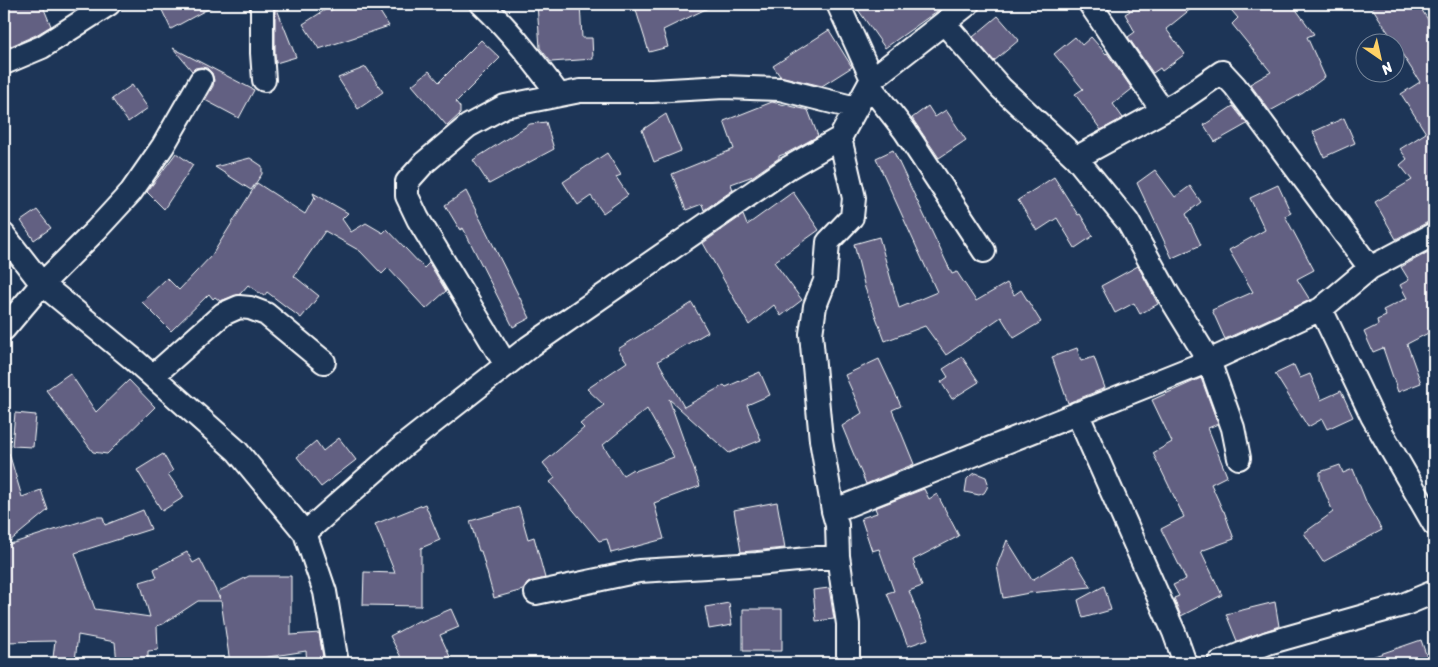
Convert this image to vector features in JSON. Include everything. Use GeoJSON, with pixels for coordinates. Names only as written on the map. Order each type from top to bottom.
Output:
{"type":"FeatureCollection","features":[{"type":"Feature","properties":{"kind":"street"},"geometry":{"type":"LineString","coordinates":[[4,64],[42,47],[109,4]]}},
{"type":"Feature","properties":{"kind":"street"},"geometry":{"type":"LineString","coordinates":[[262,4],[264,80]]}},
{"type":"Feature","properties":{"kind":"street"},"geometry":{"type":"LineString","coordinates":[[482,4],[499,20],[532,58],[559,95]]}},
{"type":"Feature","properties":{"kind":"street"},"geometry":{"type":"LineString","coordinates":[[838,4],[870,82],[905,131],[984,251]]}},
{"type":"Feature","properties":{"kind":"street"},"geometry":{"type":"LineString","coordinates":[[305,533],[403,446],[530,347],[788,168],[840,138],[870,82],[968,4]]}},
{"type":"Feature","properties":{"kind":"street"},"geometry":{"type":"LineString","coordinates":[[1090,4],[1162,110]]}},
{"type":"Feature","properties":{"kind":"street"},"geometry":{"type":"LineString","coordinates":[[944,22],[1001,88],[1076,158],[1128,222],[1168,294],[1209,361],[1233,428],[1239,458]]}},
{"type":"Feature","properties":{"kind":"street"},"geometry":{"type":"LineString","coordinates":[[1076,158],[1178,103],[1222,72],[1235,86],[1370,268]]}},
{"type":"Feature","properties":{"kind":"street"},"geometry":{"type":"LineString","coordinates":[[4,328],[42,284],[131,192],[163,146],[201,80]]}},
{"type":"Feature","properties":{"kind":"street"},"geometry":{"type":"LineString","coordinates":[[506,365],[418,219],[407,196],[407,182],[424,163],[468,126],[506,106],[580,91],[652,91],[724,87],[780,89],[856,108]]}},
{"type":"Feature","properties":{"kind":"street"},"geometry":{"type":"LineString","coordinates":[[840,138],[854,198],[852,217],[828,242],[825,281],[815,306],[811,334],[821,440],[837,525],[838,556],[848,624],[848,663]]}},
{"type":"Feature","properties":{"kind":"street"},"geometry":{"type":"LineString","coordinates":[[833,511],[1209,361],[1321,309],[1370,268],[1434,234]]}},
{"type":"Feature","properties":{"kind":"street"},"geometry":{"type":"LineString","coordinates":[[4,235],[42,284],[153,376],[237,452],[305,533],[325,592],[337,663]]}},
{"type":"Feature","properties":{"kind":"street"},"geometry":{"type":"LineString","coordinates":[[153,376],[223,314],[239,307],[250,308],[266,314],[324,362]]}},
{"type":"Feature","properties":{"kind":"street"},"geometry":{"type":"LineString","coordinates":[[1321,309],[1372,416],[1434,524]]}},
{"type":"Feature","properties":{"kind":"street"},"geometry":{"type":"LineString","coordinates":[[1077,413],[1174,632],[1185,663]]}},
{"type":"Feature","properties":{"kind":"street"},"geometry":{"type":"LineString","coordinates":[[536,593],[638,570],[757,564],[838,556]]}},
{"type":"Feature","properties":{"kind":"street"},"geometry":{"type":"LineString","coordinates":[[1219,663],[1241,659],[1268,643],[1403,605],[1434,592]]}},
{"type":"Feature","properties":{"kind":"building"},"geometry":{"type":"Polygon","coordinates":[[[4,4],[42,4],[51,26],[4,49],[4,4]]]}},
{"type":"Feature","properties":{"kind":"building"},"geometry":{"type":"Polygon","coordinates":[[[159,4],[217,4],[171,29],[159,4]]]}},
{"type":"Feature","properties":{"kind":"building"},"geometry":{"type":"Polygon","coordinates":[[[275,4],[296,57],[276,63],[275,53],[275,4]]]}},
{"type":"Feature","properties":{"kind":"building"},"geometry":{"type":"Polygon","coordinates":[[[341,4],[375,4],[389,26],[319,49],[303,24],[328,8],[330,11],[341,4]]]}},
{"type":"Feature","properties":{"kind":"building"},"geometry":{"type":"Polygon","coordinates":[[[537,4],[580,4],[582,38],[592,38],[593,59],[551,62],[540,48],[537,4]]]}},
{"type":"Feature","properties":{"kind":"building"},"geometry":{"type":"Polygon","coordinates":[[[634,4],[716,4],[663,30],[668,47],[649,52],[634,4]]]}},
{"type":"Feature","properties":{"kind":"building"},"geometry":{"type":"Polygon","coordinates":[[[854,4],[947,4],[885,48],[854,4]]]}},
{"type":"Feature","properties":{"kind":"building"},"geometry":{"type":"Polygon","coordinates":[[[1125,4],[1197,4],[1166,29],[1185,54],[1162,71],[1160,68],[1153,73],[1128,37],[1135,32],[1125,14],[1130,11],[1125,4]]]}},
{"type":"Feature","properties":{"kind":"building"},"geometry":{"type":"Polygon","coordinates":[[[1226,4],[1292,4],[1314,34],[1307,37],[1325,77],[1303,93],[1270,111],[1250,84],[1271,72],[1232,24],[1238,18],[1226,4]]]}},
{"type":"Feature","properties":{"kind":"building"},"geometry":{"type":"Polygon","coordinates":[[[1370,4],[1418,4],[1434,29],[1434,221],[1428,222],[1396,239],[1375,202],[1412,180],[1400,165],[1407,159],[1400,149],[1426,133],[1401,94],[1420,82],[1406,60],[1406,32],[1388,32],[1370,4]]]}},
{"type":"Feature","properties":{"kind":"building"},"geometry":{"type":"Polygon","coordinates":[[[998,16],[1019,40],[994,61],[973,37],[998,16]]]}},
{"type":"Feature","properties":{"kind":"building"},"geometry":{"type":"Polygon","coordinates":[[[829,30],[852,67],[822,86],[780,76],[773,66],[829,30]]]}},
{"type":"Feature","properties":{"kind":"building"},"geometry":{"type":"Polygon","coordinates":[[[1075,37],[1082,45],[1091,37],[1107,53],[1132,89],[1113,104],[1123,118],[1101,130],[1075,94],[1083,89],[1054,54],[1075,37]]]}},
{"type":"Feature","properties":{"kind":"building"},"geometry":{"type":"Polygon","coordinates":[[[481,40],[500,58],[456,102],[460,107],[460,114],[447,126],[412,85],[429,71],[439,82],[481,40]]]}},
{"type":"Feature","properties":{"kind":"building"},"geometry":{"type":"Polygon","coordinates":[[[173,48],[254,90],[239,118],[205,100],[213,86],[212,73],[207,68],[201,67],[195,68],[192,71],[173,48]]]}},
{"type":"Feature","properties":{"kind":"building"},"geometry":{"type":"Polygon","coordinates":[[[366,67],[383,92],[358,109],[338,78],[366,67]]]}},
{"type":"Feature","properties":{"kind":"building"},"geometry":{"type":"Polygon","coordinates":[[[132,85],[148,108],[128,122],[112,99],[132,85]]]}},
{"type":"Feature","properties":{"kind":"building"},"geometry":{"type":"Polygon","coordinates":[[[772,102],[808,110],[818,136],[779,156],[779,158],[753,176],[731,184],[733,190],[704,210],[702,204],[686,210],[672,174],[734,149],[724,121],[772,102]]]}},
{"type":"Feature","properties":{"kind":"building"},"geometry":{"type":"Polygon","coordinates":[[[928,106],[935,117],[946,110],[966,140],[939,158],[912,118],[928,106]]]}},
{"type":"Feature","properties":{"kind":"building"},"geometry":{"type":"Polygon","coordinates":[[[1233,106],[1247,124],[1215,142],[1204,125],[1233,106]]]}},
{"type":"Feature","properties":{"kind":"building"},"geometry":{"type":"Polygon","coordinates":[[[666,114],[681,151],[654,162],[642,130],[666,114]]]}},
{"type":"Feature","properties":{"kind":"building"},"geometry":{"type":"Polygon","coordinates":[[[1344,118],[1355,143],[1324,157],[1313,132],[1344,118]]]}},
{"type":"Feature","properties":{"kind":"building"},"geometry":{"type":"Polygon","coordinates":[[[546,122],[554,149],[489,184],[473,160],[530,124],[546,122]]]}},
{"type":"Feature","properties":{"kind":"building"},"geometry":{"type":"Polygon","coordinates":[[[893,150],[952,274],[957,272],[976,301],[1007,283],[1014,295],[1021,290],[1041,322],[1014,338],[1001,317],[946,355],[925,326],[885,341],[865,288],[854,244],[879,237],[899,308],[937,292],[876,158],[893,150]]]}},
{"type":"Feature","properties":{"kind":"building"},"geometry":{"type":"Polygon","coordinates":[[[176,153],[193,165],[164,209],[147,192],[176,153]]]}},
{"type":"Feature","properties":{"kind":"building"},"geometry":{"type":"Polygon","coordinates":[[[607,153],[621,175],[616,177],[628,195],[603,213],[591,196],[578,205],[563,182],[607,153]]]}},
{"type":"Feature","properties":{"kind":"building"},"geometry":{"type":"Polygon","coordinates":[[[250,158],[262,166],[262,174],[251,190],[215,167],[250,158]]]}},
{"type":"Feature","properties":{"kind":"building"},"geometry":{"type":"Polygon","coordinates":[[[1155,170],[1175,197],[1190,186],[1201,202],[1186,214],[1201,245],[1172,258],[1137,183],[1155,170]]]}},
{"type":"Feature","properties":{"kind":"building"},"geometry":{"type":"Polygon","coordinates":[[[1054,177],[1093,236],[1075,248],[1057,218],[1037,231],[1018,200],[1054,177]]]}},
{"type":"Feature","properties":{"kind":"building"},"geometry":{"type":"Polygon","coordinates":[[[257,183],[305,214],[314,198],[316,200],[313,193],[348,213],[342,219],[351,232],[366,223],[383,233],[387,229],[424,268],[429,263],[446,291],[426,309],[388,268],[382,274],[360,251],[325,231],[294,276],[319,296],[301,318],[267,292],[264,296],[248,285],[240,294],[220,301],[215,297],[213,299],[209,294],[171,331],[142,302],[167,278],[179,290],[212,255],[257,183]]]}},
{"type":"Feature","properties":{"kind":"building"},"geometry":{"type":"Polygon","coordinates":[[[1278,185],[1291,213],[1285,216],[1314,270],[1297,279],[1310,300],[1225,339],[1212,310],[1253,292],[1229,250],[1265,230],[1250,198],[1278,185]]]}},
{"type":"Feature","properties":{"kind":"building"},"geometry":{"type":"Polygon","coordinates":[[[466,191],[530,318],[513,327],[463,228],[460,230],[445,205],[466,191]]]}},
{"type":"Feature","properties":{"kind":"building"},"geometry":{"type":"Polygon","coordinates":[[[793,192],[819,230],[774,262],[802,300],[781,316],[774,305],[749,325],[703,243],[743,215],[747,225],[793,192]]]}},
{"type":"Feature","properties":{"kind":"building"},"geometry":{"type":"Polygon","coordinates":[[[37,210],[51,228],[34,240],[21,221],[37,210]]]}},
{"type":"Feature","properties":{"kind":"building"},"geometry":{"type":"Polygon","coordinates":[[[1434,249],[1434,330],[1407,344],[1421,383],[1398,392],[1383,348],[1373,352],[1364,332],[1378,325],[1377,320],[1386,316],[1383,310],[1407,298],[1400,285],[1409,280],[1401,267],[1434,249]]]}},
{"type":"Feature","properties":{"kind":"building"},"geometry":{"type":"Polygon","coordinates":[[[1138,266],[1158,304],[1140,314],[1134,303],[1115,313],[1101,286],[1138,266]]]}},
{"type":"Feature","properties":{"kind":"building"},"geometry":{"type":"Polygon","coordinates":[[[692,303],[708,332],[658,361],[684,407],[724,385],[726,387],[760,372],[770,395],[747,405],[761,440],[729,453],[669,399],[700,486],[654,503],[664,539],[611,553],[607,539],[599,541],[550,482],[555,478],[543,463],[584,428],[580,424],[604,405],[587,389],[627,362],[618,349],[692,303]],[[647,409],[603,445],[623,475],[633,469],[635,471],[674,457],[647,409]]]}},
{"type":"Feature","properties":{"kind":"building"},"geometry":{"type":"Polygon","coordinates":[[[1077,348],[1081,361],[1094,357],[1105,388],[1068,403],[1052,357],[1077,348]]]}},
{"type":"Feature","properties":{"kind":"building"},"geometry":{"type":"Polygon","coordinates":[[[962,357],[979,382],[952,399],[941,382],[948,377],[943,369],[962,357]]]}},
{"type":"Feature","properties":{"kind":"building"},"geometry":{"type":"Polygon","coordinates":[[[879,359],[901,406],[892,410],[914,464],[866,484],[842,426],[862,413],[845,375],[879,359]]]}},
{"type":"Feature","properties":{"kind":"building"},"geometry":{"type":"Polygon","coordinates":[[[1294,365],[1300,378],[1310,374],[1321,400],[1341,391],[1353,417],[1327,429],[1322,419],[1308,427],[1275,374],[1294,365]]]}},
{"type":"Feature","properties":{"kind":"building"},"geometry":{"type":"Polygon","coordinates":[[[70,373],[96,412],[129,380],[155,407],[107,454],[93,452],[46,390],[70,373]]]}},
{"type":"Feature","properties":{"kind":"building"},"geometry":{"type":"Polygon","coordinates":[[[1201,378],[1218,424],[1208,428],[1227,476],[1211,484],[1224,511],[1234,539],[1201,551],[1222,595],[1181,616],[1174,598],[1179,596],[1173,585],[1186,579],[1161,529],[1184,517],[1153,453],[1172,442],[1152,400],[1201,378]]]}},
{"type":"Feature","properties":{"kind":"building"},"geometry":{"type":"Polygon","coordinates":[[[15,413],[36,415],[33,447],[12,446],[15,413]]]}},
{"type":"Feature","properties":{"kind":"building"},"geometry":{"type":"Polygon","coordinates":[[[339,438],[356,460],[321,487],[297,457],[316,441],[323,451],[339,438]]]}},
{"type":"Feature","properties":{"kind":"building"},"geometry":{"type":"Polygon","coordinates":[[[9,453],[22,497],[41,490],[48,510],[4,546],[4,454],[9,453]]]}},
{"type":"Feature","properties":{"kind":"building"},"geometry":{"type":"Polygon","coordinates":[[[163,454],[173,471],[168,474],[184,497],[162,511],[137,470],[163,454]]]}},
{"type":"Feature","properties":{"kind":"building"},"geometry":{"type":"Polygon","coordinates":[[[1340,465],[1343,473],[1353,469],[1367,504],[1382,530],[1323,562],[1304,533],[1333,512],[1320,480],[1320,472],[1340,465]]]}},
{"type":"Feature","properties":{"kind":"building"},"geometry":{"type":"Polygon","coordinates":[[[976,473],[986,477],[988,483],[984,493],[979,495],[965,492],[967,479],[976,473]]]}},
{"type":"Feature","properties":{"kind":"building"},"geometry":{"type":"Polygon","coordinates":[[[924,489],[929,499],[937,494],[959,536],[913,560],[922,586],[909,591],[928,639],[908,646],[887,593],[894,591],[879,549],[872,551],[861,518],[877,513],[875,508],[924,489]]]}},
{"type":"Feature","properties":{"kind":"building"},"geometry":{"type":"Polygon","coordinates":[[[777,502],[785,548],[741,552],[734,510],[777,502]]]}},
{"type":"Feature","properties":{"kind":"building"},"geometry":{"type":"Polygon","coordinates":[[[425,504],[440,540],[421,548],[421,606],[363,605],[364,572],[395,573],[375,524],[425,504]]]}},
{"type":"Feature","properties":{"kind":"building"},"geometry":{"type":"Polygon","coordinates":[[[519,507],[528,539],[534,537],[545,578],[528,583],[523,590],[494,598],[481,551],[479,551],[470,521],[519,507]]]}},
{"type":"Feature","properties":{"kind":"building"},"geometry":{"type":"Polygon","coordinates":[[[143,510],[151,529],[75,553],[95,609],[150,617],[140,582],[157,577],[154,569],[187,552],[193,563],[200,559],[220,599],[219,591],[249,576],[291,576],[291,635],[319,633],[324,663],[307,663],[306,651],[230,663],[221,601],[198,601],[157,626],[158,650],[148,651],[148,663],[117,663],[115,642],[78,635],[75,661],[53,658],[55,641],[4,642],[4,546],[95,517],[103,517],[105,525],[143,510]]]}},
{"type":"Feature","properties":{"kind":"building"},"geometry":{"type":"Polygon","coordinates":[[[1007,540],[1032,580],[1072,556],[1091,587],[1029,593],[1003,598],[997,566],[1007,540]]]}},
{"type":"Feature","properties":{"kind":"building"},"geometry":{"type":"Polygon","coordinates":[[[1104,586],[1111,610],[1083,618],[1078,600],[1104,586]]]}},
{"type":"Feature","properties":{"kind":"building"},"geometry":{"type":"Polygon","coordinates":[[[829,588],[834,619],[816,621],[813,590],[829,588]]]}},
{"type":"Feature","properties":{"kind":"building"},"geometry":{"type":"Polygon","coordinates":[[[1275,602],[1279,626],[1237,641],[1226,614],[1275,602]]]}},
{"type":"Feature","properties":{"kind":"building"},"geometry":{"type":"Polygon","coordinates":[[[729,603],[732,625],[709,629],[705,607],[729,603]]]}},
{"type":"Feature","properties":{"kind":"building"},"geometry":{"type":"Polygon","coordinates":[[[451,609],[459,627],[440,635],[453,663],[404,663],[390,636],[420,620],[420,622],[451,609]]]}},
{"type":"Feature","properties":{"kind":"building"},"geometry":{"type":"Polygon","coordinates":[[[743,609],[782,609],[782,651],[743,651],[743,609]]]}},
{"type":"Feature","properties":{"kind":"building"},"geometry":{"type":"Polygon","coordinates":[[[1421,640],[1429,663],[1363,663],[1363,660],[1421,640]]]}}]}
